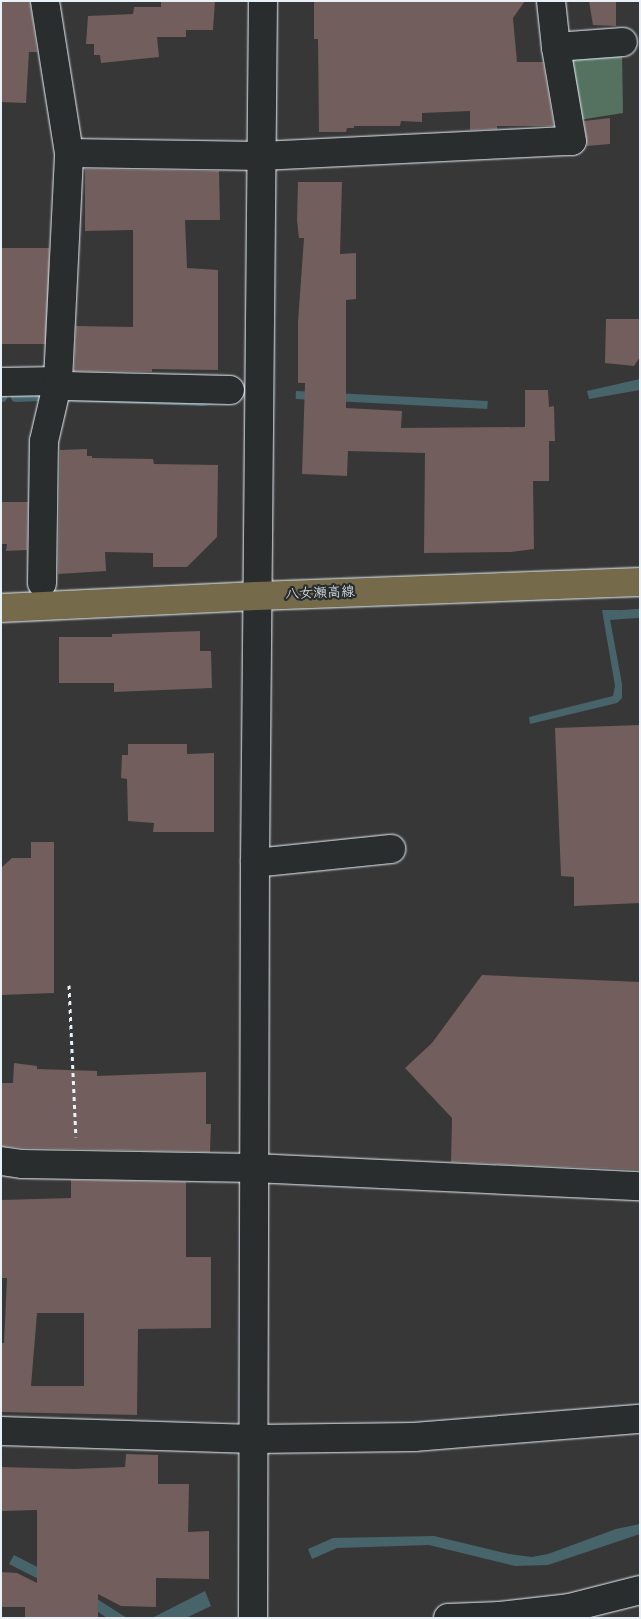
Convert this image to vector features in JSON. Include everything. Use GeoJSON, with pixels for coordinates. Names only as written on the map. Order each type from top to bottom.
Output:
{"type":"FeatureCollection","features":[{"type":"Feature","properties":{"kind":"main road","name":"八女瀬高線"},"geometry":{"type":"LineString","coordinates":[[1,608],[257,596],[640,582]]}},
{"type":"Feature","properties":{"kind":"street"},"geometry":{"type":"LineString","coordinates":[[42,583],[44,441],[58,382],[69,153],[45,1]]}},
{"type":"Feature","properties":{"kind":"street"},"geometry":{"type":"LineString","coordinates":[[253,1618],[255,863],[262,1]]}},
{"type":"Feature","properties":{"kind":"street"},"geometry":{"type":"LineString","coordinates":[[69,153],[261,156],[339,154],[572,141],[556,47],[551,1]]}},
{"type":"Feature","properties":{"kind":"street"},"geometry":{"type":"LineString","coordinates":[[556,47],[623,42]]}},
{"type":"Feature","properties":{"kind":"street"},"geometry":{"type":"LineString","coordinates":[[1,382],[58,382],[64,386],[230,390]]}},
{"type":"Feature","properties":{"kind":"street"},"geometry":{"type":"LineString","coordinates":[[255,863],[391,849]]}},
{"type":"Feature","properties":{"kind":"street"},"geometry":{"type":"LineString","coordinates":[[1,1161],[77,1165],[254,1168],[640,1186]]}},
{"type":"Feature","properties":{"kind":"street"},"geometry":{"type":"LineString","coordinates":[[1,1431],[254,1439],[414,1437],[640,1419]]}},
{"type":"Feature","properties":{"kind":"street"},"geometry":{"type":"LineString","coordinates":[[448,1618],[500,1616],[570,1608],[640,1590]]}},
{"type":"Feature","properties":{"kind":"path"},"geometry":{"type":"LineString","coordinates":[[69,985],[77,1165]]}},
{"type":"Feature","properties":{"kind":"green space"},"geometry":{"type":"Polygon","coordinates":[[[561,53],[622,53],[623,113],[573,121],[561,53]]]}},
{"type":"Feature","properties":{"kind":"water"},"geometry":{"type":"Polygon","coordinates":[[[640,379],[640,390],[589,399],[587,391],[640,379]]]}},
{"type":"Feature","properties":{"kind":"water"},"geometry":{"type":"Polygon","coordinates":[[[296,391],[488,401],[487,409],[296,399],[296,391]]]}},
{"type":"Feature","properties":{"kind":"water"},"geometry":{"type":"Polygon","coordinates":[[[65,394],[215,397],[215,404],[202,406],[64,401],[65,394]]]}},
{"type":"Feature","properties":{"kind":"water"},"geometry":{"type":"Polygon","coordinates":[[[602,610],[620,610],[619,619],[610,619],[622,684],[622,698],[617,703],[530,724],[529,717],[613,696],[615,686],[602,610]]]}},
{"type":"Feature","properties":{"kind":"water"},"geometry":{"type":"Polygon","coordinates":[[[640,1524],[640,1534],[548,1565],[515,1566],[429,1545],[337,1548],[312,1559],[308,1549],[333,1538],[434,1536],[509,1554],[532,1557],[548,1554],[616,1529],[640,1524]]]}},
{"type":"Feature","properties":{"kind":"water"},"geometry":{"type":"Polygon","coordinates":[[[14,1555],[86,1592],[127,1618],[107,1618],[82,1601],[9,1564],[14,1555]]]}},
{"type":"Feature","properties":{"kind":"water"},"geometry":{"type":"Polygon","coordinates":[[[205,1591],[211,1606],[186,1618],[152,1618],[205,1591]]]}},
{"type":"Feature","properties":{"kind":"building"},"geometry":{"type":"Polygon","coordinates":[[[2,1],[30,1],[37,52],[29,52],[26,103],[1,102],[2,1]]]}},
{"type":"Feature","properties":{"kind":"building"},"geometry":{"type":"Polygon","coordinates":[[[161,1],[215,1],[213,30],[186,30],[186,37],[157,37],[159,57],[101,63],[100,55],[94,55],[94,44],[86,44],[88,16],[133,14],[134,7],[161,7],[161,1]]]}},
{"type":"Feature","properties":{"kind":"building"},"geometry":{"type":"Polygon","coordinates":[[[314,1],[525,1],[513,18],[517,62],[543,62],[554,126],[497,126],[497,129],[470,130],[470,111],[422,113],[422,122],[401,121],[400,126],[354,126],[354,128],[347,128],[346,132],[319,132],[318,39],[314,39],[314,1]]]}},
{"type":"Feature","properties":{"kind":"building"},"geometry":{"type":"Polygon","coordinates":[[[589,1],[616,1],[616,26],[593,25],[589,1]]]}},
{"type":"Feature","properties":{"kind":"building"},"geometry":{"type":"Polygon","coordinates":[[[610,118],[610,144],[587,146],[584,121],[610,118]]]}},
{"type":"Feature","properties":{"kind":"building"},"geometry":{"type":"Polygon","coordinates":[[[85,169],[219,171],[220,220],[185,220],[187,268],[218,270],[218,370],[152,369],[152,372],[74,371],[76,326],[133,327],[133,230],[85,231],[85,169]]]}},
{"type":"Feature","properties":{"kind":"building"},"geometry":{"type":"Polygon","coordinates":[[[298,182],[342,182],[340,254],[356,253],[356,299],[346,300],[346,408],[402,411],[401,428],[525,427],[525,390],[548,390],[549,407],[554,406],[555,441],[549,441],[549,481],[533,481],[534,549],[511,552],[424,553],[425,453],[348,451],[347,476],[302,474],[305,383],[298,383],[298,322],[304,238],[299,238],[297,220],[298,182]]]}},
{"type":"Feature","properties":{"kind":"building"},"geometry":{"type":"Polygon","coordinates":[[[1,248],[49,248],[49,344],[1,344],[1,248]]]}},
{"type":"Feature","properties":{"kind":"building"},"geometry":{"type":"Polygon","coordinates":[[[606,319],[640,319],[640,357],[634,366],[605,363],[606,319]]]}},
{"type":"Feature","properties":{"kind":"building"},"geometry":{"type":"Polygon","coordinates":[[[87,449],[87,456],[92,456],[92,458],[153,459],[154,464],[218,465],[217,537],[187,567],[153,567],[153,553],[105,552],[106,571],[58,574],[60,450],[87,449]]]}},
{"type":"Feature","properties":{"kind":"building"},"geometry":{"type":"Polygon","coordinates":[[[1,502],[28,502],[27,550],[6,551],[7,544],[1,544],[1,502]]]}},
{"type":"Feature","properties":{"kind":"building"},"geometry":{"type":"Polygon","coordinates":[[[200,631],[200,651],[211,651],[212,688],[114,692],[114,683],[59,683],[59,637],[112,637],[112,634],[200,631]]]}},
{"type":"Feature","properties":{"kind":"building"},"geometry":{"type":"Polygon","coordinates":[[[640,725],[640,903],[574,906],[574,877],[561,876],[555,728],[640,725]]]}},
{"type":"Feature","properties":{"kind":"building"},"geometry":{"type":"Polygon","coordinates":[[[128,744],[187,744],[187,754],[214,753],[214,832],[153,832],[154,823],[128,821],[127,779],[121,778],[122,755],[128,755],[128,744]]]}},
{"type":"Feature","properties":{"kind":"building"},"geometry":{"type":"Polygon","coordinates":[[[31,842],[54,842],[54,993],[1,995],[1,868],[12,858],[31,858],[31,842]]]}},
{"type":"Feature","properties":{"kind":"building"},"geometry":{"type":"Polygon","coordinates":[[[482,975],[640,982],[640,1170],[451,1162],[452,1118],[405,1068],[432,1043],[482,975]]]}},
{"type":"Feature","properties":{"kind":"building"},"geometry":{"type":"Polygon","coordinates":[[[14,1063],[37,1066],[37,1069],[97,1071],[97,1076],[206,1072],[206,1124],[211,1124],[210,1152],[1,1146],[2,1083],[13,1083],[14,1063]]]}},
{"type":"Feature","properties":{"kind":"building"},"geometry":{"type":"Polygon","coordinates":[[[71,1180],[186,1182],[186,1257],[211,1257],[211,1328],[138,1329],[137,1415],[1,1412],[1,1343],[4,1343],[7,1278],[1,1278],[1,1200],[71,1198],[71,1180]],[[37,1313],[31,1386],[84,1386],[84,1313],[37,1313]]]}},
{"type":"Feature","properties":{"kind":"building"},"geometry":{"type":"Polygon","coordinates":[[[126,1454],[158,1455],[158,1484],[189,1484],[188,1532],[209,1531],[209,1579],[156,1578],[156,1607],[121,1606],[98,1594],[98,1618],[25,1618],[25,1607],[1,1607],[1,1572],[17,1573],[37,1583],[37,1510],[1,1511],[1,1467],[74,1469],[125,1467],[126,1454]]]}},
{"type":"Feature","properties":{"kind":"waterway"},"geometry":{"type":"LineString","coordinates":[[15,397],[48,396]]}},
{"type":"Feature","properties":{"kind":"waterway"},"geometry":{"type":"LineString","coordinates":[[608,615],[640,613]]}}]}
